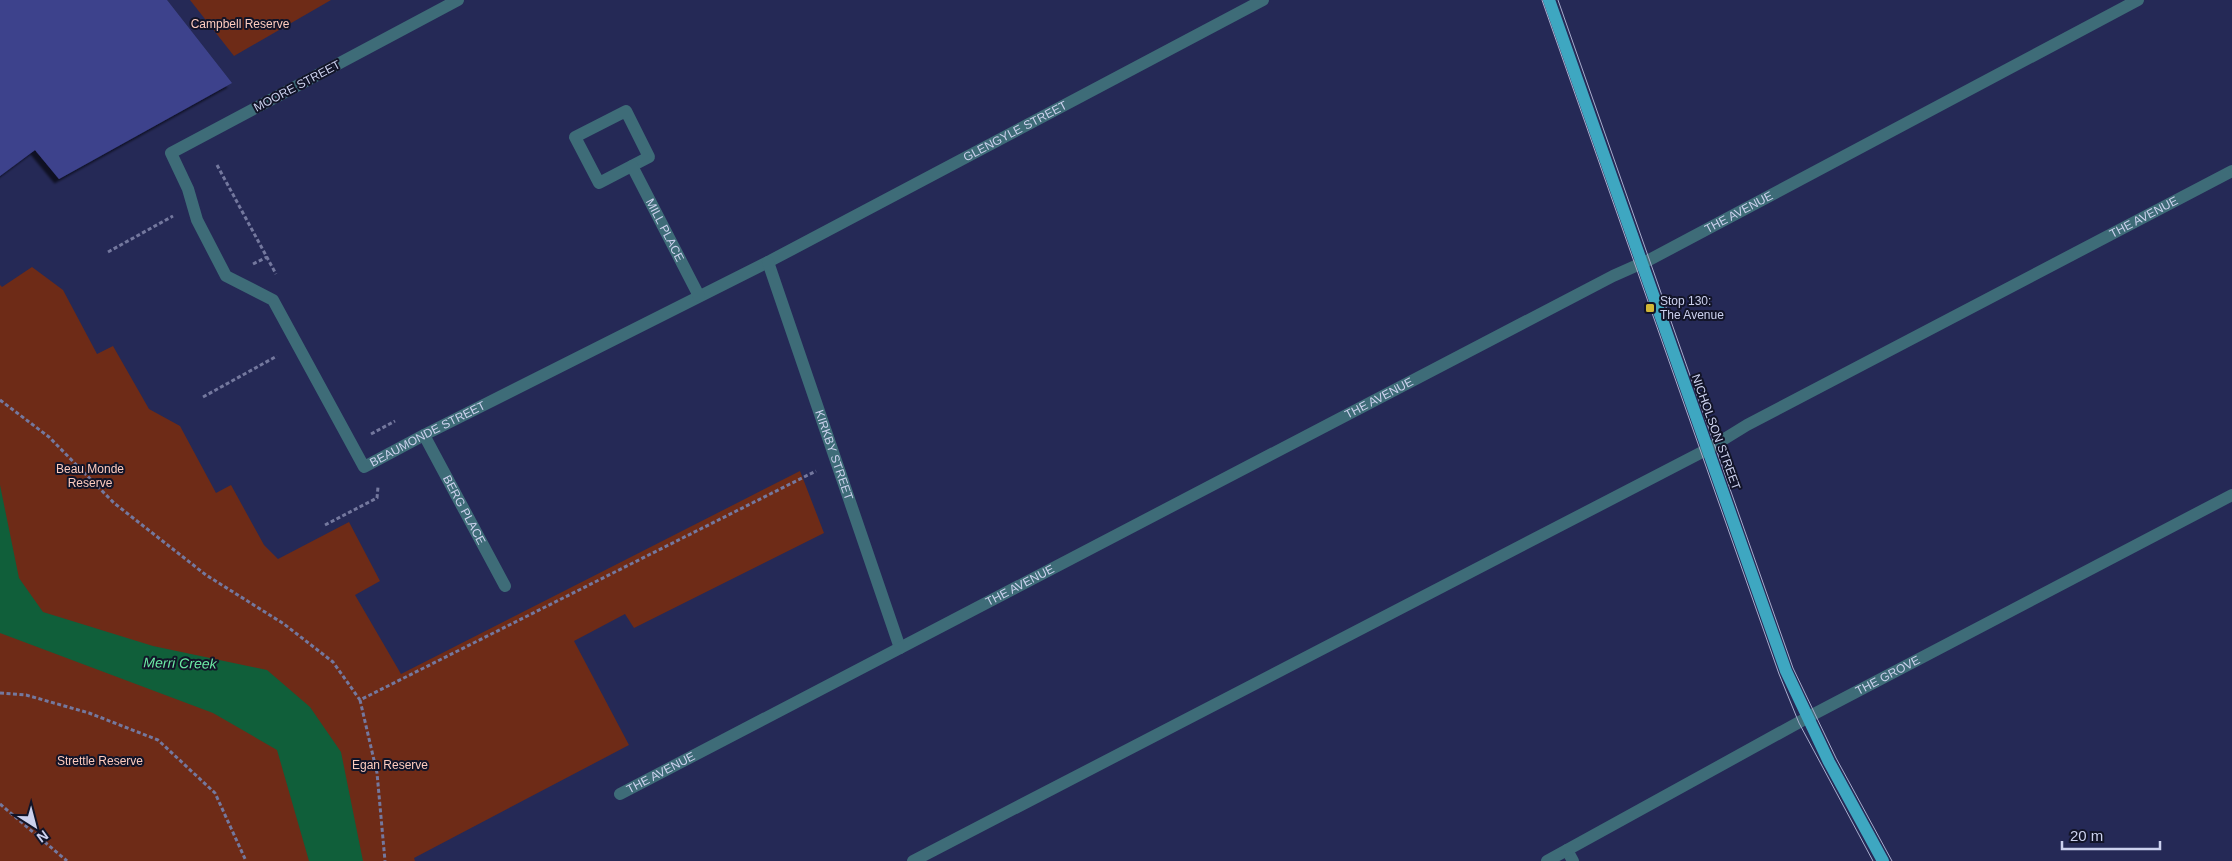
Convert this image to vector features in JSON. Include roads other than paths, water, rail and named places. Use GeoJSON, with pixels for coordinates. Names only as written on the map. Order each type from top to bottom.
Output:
{"type":"FeatureCollection","features":[{"type":"Feature","properties":{"kind":"main road","name":"NICHOLSON STREET"},"geometry":{"type":"LineString","coordinates":[[1549,0],[1786,671],[1807,718],[1883,861]]}},
{"type":"Feature","properties":{"kind":"street","name":"MOORE STREET"},"geometry":{"type":"LineString","coordinates":[[188,189],[171,153],[458,0]]}},
{"type":"Feature","properties":{"kind":"street","name":"GLENGYLE STREET"},"geometry":{"type":"LineString","coordinates":[[768,262],[1263,0]]}},
{"type":"Feature","properties":{"kind":"street","name":"THE AVENUE"},"geometry":{"type":"LineString","coordinates":[[620,794],[1642,263],[2138,0]]}},
{"type":"Feature","properties":{"kind":"street"},"geometry":{"type":"LineString","coordinates":[[626,111],[649,157],[632,166],[598,184],[574,137],[626,111]]}},
{"type":"Feature","properties":{"kind":"street","name":"MILL PLACE"},"geometry":{"type":"LineString","coordinates":[[632,166],[699,296]]}},
{"type":"Feature","properties":{"kind":"street","name":"THE AVENUE"},"geometry":{"type":"LineString","coordinates":[[913,861],[1708,449],[1747,425],[2232,171]]}},
{"type":"Feature","properties":{"kind":"street","name":"BEAUMONDE STREET"},"geometry":{"type":"LineString","coordinates":[[188,189],[197,220],[226,276],[273,300],[364,467],[768,262]]}},
{"type":"Feature","properties":{"kind":"street","name":"KIRKBY STREET"},"geometry":{"type":"LineString","coordinates":[[768,262],[835,463],[900,648]]}},
{"type":"Feature","properties":{"kind":"street","name":"BERG PLACE"},"geometry":{"type":"LineString","coordinates":[[424,435],[505,586]]}},
{"type":"Feature","properties":{"kind":"street","name":"THE GROVE"},"geometry":{"type":"LineString","coordinates":[[1546,861],[1570,856],[1807,718],[2232,495]]}},
{"type":"Feature","properties":{"kind":"water","name":"Merri Creek"},"geometry":{"type":"Polygon","coordinates":[[[0,485],[19,578],[43,612],[153,646],[267,670],[310,707],[341,752],[363,861],[309,861],[277,750],[213,713],[0,633],[0,485]]]}},
{"type":"Feature","properties":{"kind":"tram line"},"geometry":{"type":"LineString","coordinates":[[1542,0],[1779,674],[1799,723],[1873,861]]}},
{"type":"Feature","properties":{"kind":"tram line"},"geometry":{"type":"LineString","coordinates":[[1558,0],[1793,668],[1836,758],[1892,861]]}},
{"type":"Feature","properties":{"kind":"place","name":"Stop 130: The Avenue"},"geometry":{"type":"Point","coordinates":[1650,308]}},
{"type":"Feature","properties":{"kind":"park label","name":"Campbell Reserve"},"geometry":{"type":"Point","coordinates":[240,24]}},
{"type":"Feature","properties":{"kind":"park label","name":"Beau Monde Reserve"},"geometry":{"type":"Point","coordinates":[90,476]}},
{"type":"Feature","properties":{"kind":"park label","name":"Strettle Reserve"},"geometry":{"type":"Point","coordinates":[100,761]}},
{"type":"Feature","properties":{"kind":"park label","name":"Egan Reserve"},"geometry":{"type":"Point","coordinates":[390,765]}}]}
